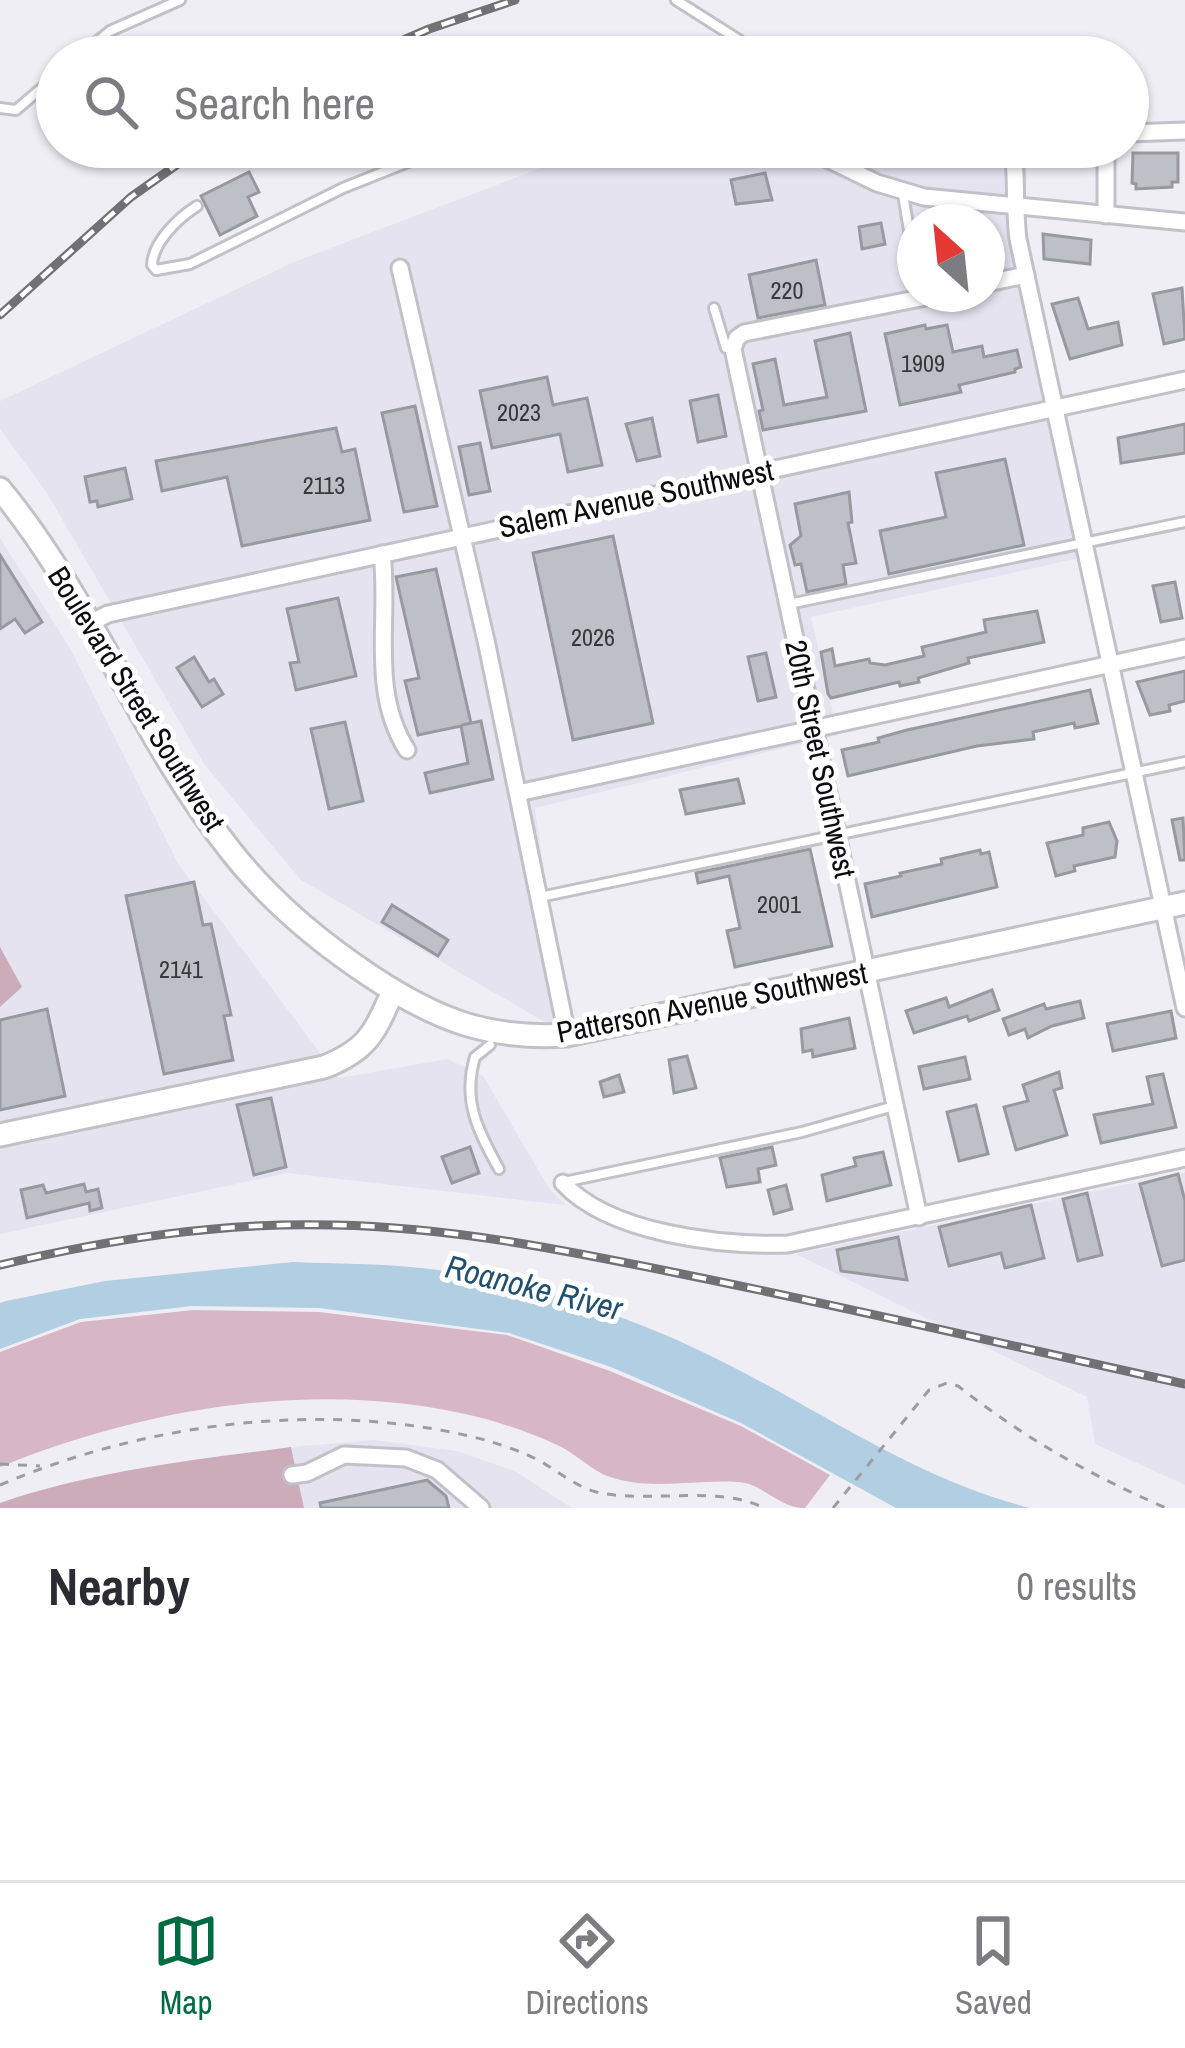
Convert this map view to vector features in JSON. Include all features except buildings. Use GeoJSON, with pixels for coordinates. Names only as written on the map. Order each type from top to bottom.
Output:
{"type":"FeatureCollection","features":[{"type":"Feature","properties":{"kind":"main road","name":"Boulevard Street Southwest"},"geometry":{"type":"LineString","coordinates":[[0,489],[48,557],[190,794],[241,864],[318,938],[393,991]]}},
{"type":"Feature","properties":{"kind":"main road","name":"Patterson Avenue Southwest"},"geometry":{"type":"LineString","coordinates":[[393,991],[491,1039],[567,1035],[1174,905]]}},
{"type":"Feature","properties":{"kind":"main road"},"geometry":{"type":"LineString","coordinates":[[0,1135],[324,1067],[352,1056],[373,1036],[393,991]]}},
{"type":"Feature","properties":{"kind":"street"},"geometry":{"type":"LineString","coordinates":[[1149,132],[1185,131]]}},
{"type":"Feature","properties":{"kind":"street"},"geometry":{"type":"LineString","coordinates":[[849,168],[903,193],[1185,222]]}},
{"type":"Feature","properties":{"kind":"street"},"geometry":{"type":"LineString","coordinates":[[1016,168],[1016,218],[1026,275],[1134,774],[1174,905],[1185,1009]]}},
{"type":"Feature","properties":{"kind":"street"},"geometry":{"type":"LineString","coordinates":[[1106,168],[1106,215]]}},
{"type":"Feature","properties":{"kind":"street"},"geometry":{"type":"LineString","coordinates":[[400,268],[518,793],[567,1035]]}},
{"type":"Feature","properties":{"kind":"street"},"geometry":{"type":"LineString","coordinates":[[1005,279],[1026,275]]}},
{"type":"Feature","properties":{"kind":"street"},"geometry":{"type":"LineString","coordinates":[[733,350],[744,333],[897,301]]}},
{"type":"Feature","properties":{"kind":"street","name":"20th Street Southwest"},"geometry":{"type":"LineString","coordinates":[[733,350],[920,1217]]}},
{"type":"Feature","properties":{"kind":"street","name":"Salem Avenue Southwest"},"geometry":{"type":"LineString","coordinates":[[88,624],[108,614],[1185,380]]}},
{"type":"Feature","properties":{"kind":"street"},"geometry":{"type":"LineString","coordinates":[[382,554],[385,699],[407,750]]}},
{"type":"Feature","properties":{"kind":"street"},"geometry":{"type":"LineString","coordinates":[[518,793],[1185,648]]}},
{"type":"Feature","properties":{"kind":"street"},"geometry":{"type":"LineString","coordinates":[[563,1183],[606,1214],[730,1243],[788,1244],[1185,1158]]}},
{"type":"Feature","properties":{"kind":"street"},"geometry":{"type":"LineString","coordinates":[[292,1475],[308,1473],[344,1455],[406,1458],[437,1470],[482,1508]]}},
{"type":"Feature","properties":{"kind":"lane"},"geometry":{"type":"LineString","coordinates":[[147,14],[148,0]]}},
{"type":"Feature","properties":{"kind":"lane"},"geometry":{"type":"LineString","coordinates":[[104,36],[180,0]]}},
{"type":"Feature","properties":{"kind":"lane"},"geometry":{"type":"LineString","coordinates":[[676,0],[731,36]]}},
{"type":"Feature","properties":{"kind":"lane"},"geometry":{"type":"LineString","coordinates":[[0,108],[16,110],[36,93]]}},
{"type":"Feature","properties":{"kind":"lane"},"geometry":{"type":"LineString","coordinates":[[197,206],[178,220],[152,255],[156,270],[190,264],[393,168]]}},
{"type":"Feature","properties":{"kind":"lane"},"geometry":{"type":"LineString","coordinates":[[903,193],[905,204]]}},
{"type":"Feature","properties":{"kind":"lane","name":"20th Street Southwest"},"geometry":{"type":"LineString","coordinates":[[714,308],[726,348],[733,350]]}},
{"type":"Feature","properties":{"kind":"lane"},"geometry":{"type":"LineString","coordinates":[[787,604],[1185,522]]}},
{"type":"Feature","properties":{"kind":"lane"},"geometry":{"type":"LineString","coordinates":[[538,898],[1185,762]]}},
{"type":"Feature","properties":{"kind":"lane"},"geometry":{"type":"LineString","coordinates":[[491,1039],[475,1057],[470,1109],[499,1169]]}},
{"type":"Feature","properties":{"kind":"lane"},"geometry":{"type":"LineString","coordinates":[[563,1183],[802,1132],[896,1106]]}},
{"type":"Feature","properties":{"kind":"path"},"geometry":{"type":"LineString","coordinates":[[833,1508],[937,1385],[958,1386],[1019,1434],[1056,1456],[1166,1508]]}},
{"type":"Feature","properties":{"kind":"path"},"geometry":{"type":"LineString","coordinates":[[0,1464],[44,1466]]}},
{"type":"Feature","properties":{"kind":"shaded area"},"geometry":{"type":"Polygon","coordinates":[[[541,168],[1026,168],[1023,225],[1094,555],[811,617],[838,735],[535,808],[567,1035],[301,880],[204,764],[47,493],[0,429],[0,401],[294,262],[541,168]]]}},
{"type":"Feature","properties":{"kind":"shaded area"},"geometry":{"type":"Polygon","coordinates":[[[0,538],[70,648],[179,865],[339,1078],[448,1059],[483,1076],[549,1188],[565,1205],[288,1173],[0,1234],[0,538]]]}},
{"type":"Feature","properties":{"kind":"shaded area"},"geometry":{"type":"Polygon","coordinates":[[[0,947],[22,987],[0,1007],[0,947]]]}},
{"type":"Feature","properties":{"kind":"shaded area"},"geometry":{"type":"Polygon","coordinates":[[[1185,1172],[1185,1485],[1095,1444],[1087,1397],[796,1254],[1185,1172]]]}},
{"type":"Feature","properties":{"kind":"shaded area"},"geometry":{"type":"Polygon","coordinates":[[[193,1310],[319,1312],[507,1335],[610,1371],[741,1426],[830,1475],[805,1508],[738,1482],[626,1481],[604,1474],[554,1444],[495,1422],[364,1400],[239,1404],[178,1414],[117,1428],[0,1467],[0,1352],[81,1322],[193,1310]]]}},
{"type":"Feature","properties":{"kind":"shaded area"},"geometry":{"type":"Polygon","coordinates":[[[374,1440],[457,1451],[515,1471],[572,1508],[304,1508],[291,1447],[374,1440]]]}},
{"type":"Feature","properties":{"kind":"shaded area"},"geometry":{"type":"Polygon","coordinates":[[[291,1447],[304,1508],[0,1508],[0,1503],[35,1492],[107,1475],[291,1447]]]}},
{"type":"Feature","properties":{"kind":"water"},"geometry":{"type":"Polygon","coordinates":[[[293,1262],[454,1272],[595,1308],[735,1368],[940,1477],[1030,1508],[896,1508],[741,1423],[611,1367],[509,1333],[319,1308],[192,1306],[80,1319],[0,1349],[0,1303],[6,1301],[105,1281],[293,1262]]]}},
{"type":"Feature","properties":{"kind":"railway"},"geometry":{"type":"LineString","coordinates":[[413,36],[515,0]]}},
{"type":"Feature","properties":{"kind":"railway"},"geometry":{"type":"LineString","coordinates":[[0,315],[131,197],[172,168]]}},
{"type":"Feature","properties":{"kind":"railway"},"geometry":{"type":"LineString","coordinates":[[0,1265],[207,1229],[291,1225],[421,1230],[635,1264],[1185,1384]]}},
{"type":"Feature","properties":{"kind":"water label","name":"Roanoke River"},"geometry":{"type":"Point","coordinates":[534,1287]}}]}
